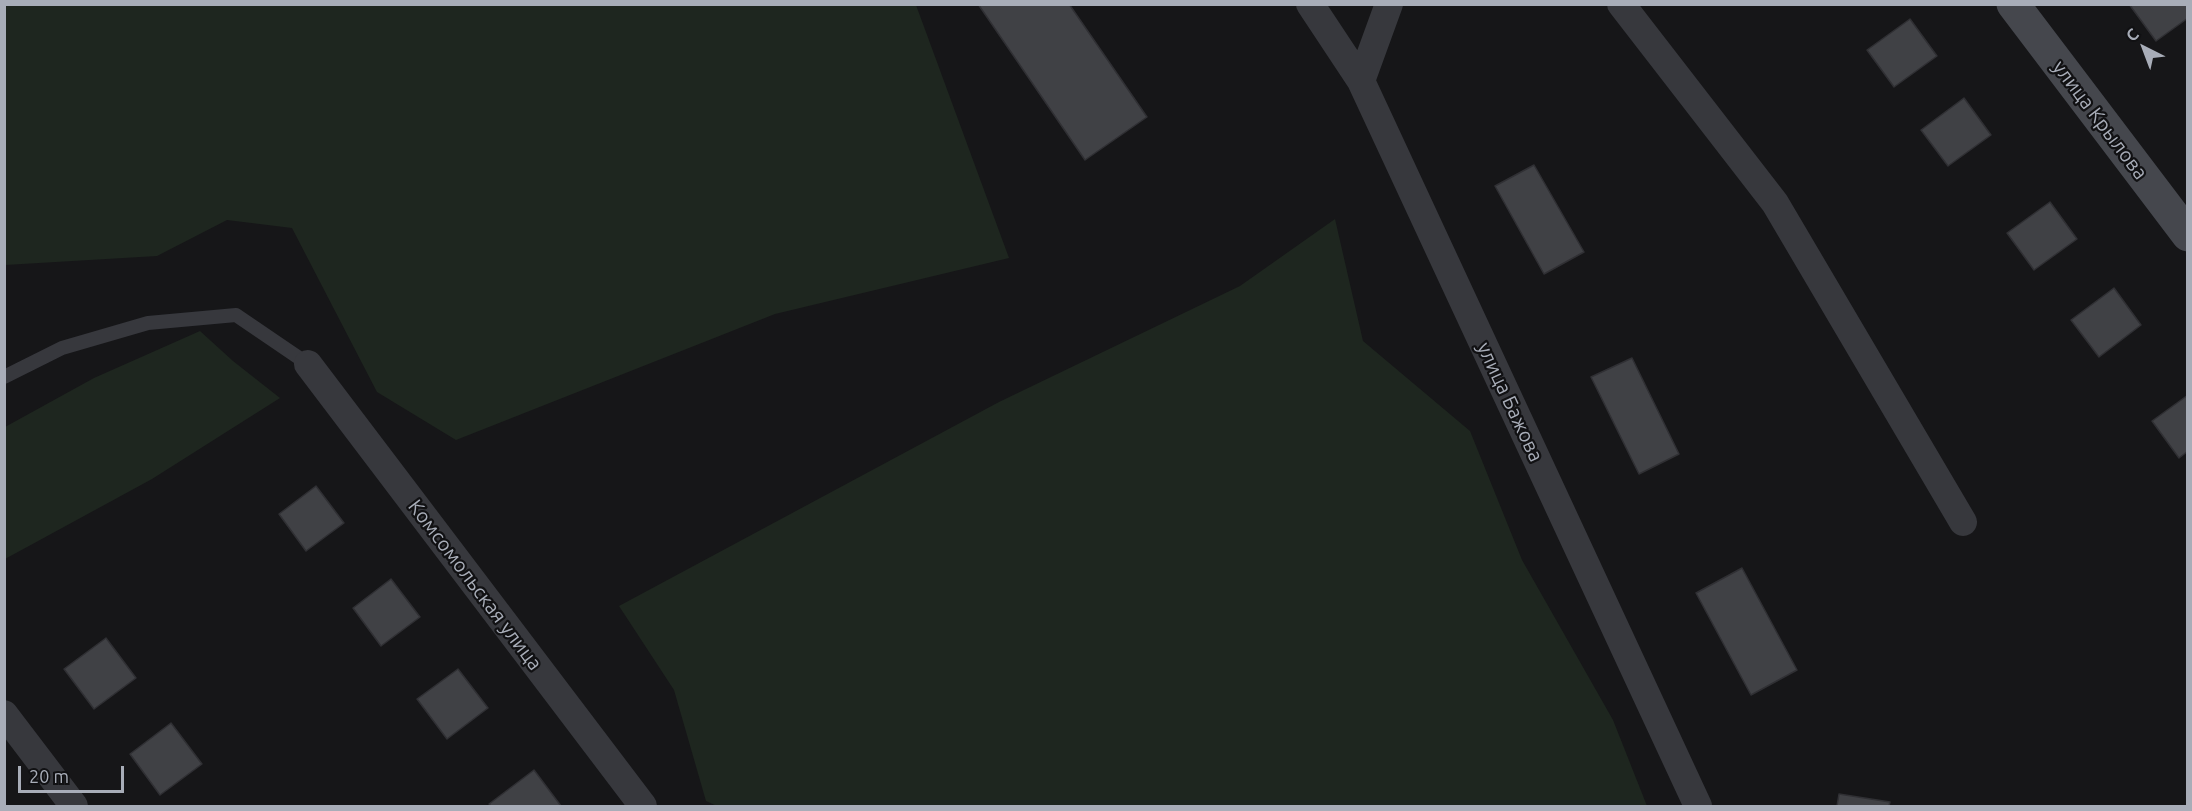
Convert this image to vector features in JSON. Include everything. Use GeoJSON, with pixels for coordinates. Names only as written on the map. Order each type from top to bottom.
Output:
{"type":"FeatureCollection","features":[{"type":"Feature","properties":{"kind":"main road","name":"улица Крылова"},"geometry":{"type":"LineString","coordinates":[[2013,4],[2187,235]]}},
{"type":"Feature","properties":{"kind":"street","name":"улица Бажова"},"geometry":{"type":"LineString","coordinates":[[1310,4],[1361,81],[1698,807]]}},
{"type":"Feature","properties":{"kind":"street"},"geometry":{"type":"LineString","coordinates":[[1361,81],[1389,4]]}},
{"type":"Feature","properties":{"kind":"street"},"geometry":{"type":"LineString","coordinates":[[1621,4],[1775,203],[1963,522]]}},
{"type":"Feature","properties":{"kind":"street","name":"Комсомольская улица"},"geometry":{"type":"LineString","coordinates":[[308,364],[643,807]]}},
{"type":"Feature","properties":{"kind":"street"},"geometry":{"type":"LineString","coordinates":[[4,714],[74,807]]}},
{"type":"Feature","properties":{"kind":"lane"},"geometry":{"type":"LineString","coordinates":[[4,377],[62,348],[148,323],[236,315],[308,364]]}},
{"type":"Feature","properties":{"kind":"shaded area"},"geometry":{"type":"Polygon","coordinates":[[[4,5],[916,5],[1009,258],[775,314],[456,440],[377,392],[292,228],[227,220],[157,256],[5,265],[4,5]]]}},
{"type":"Feature","properties":{"kind":"shaded area"},"geometry":{"type":"Polygon","coordinates":[[[1335,219],[1363,341],[1470,431],[1522,560],[1613,720],[1647,806],[717,806],[706,801],[674,690],[619,606],[999,402],[1240,286],[1335,219]]]}},
{"type":"Feature","properties":{"kind":"shaded area"},"geometry":{"type":"Polygon","coordinates":[[[200,331],[233,361],[280,398],[152,479],[5,559],[5,427],[94,378],[200,331]]]}},
{"type":"Feature","properties":{"kind":"building"},"geometry":{"type":"Polygon","coordinates":[[[978,4],[1069,4],[1147,117],[1085,160],[978,4]]]}},
{"type":"Feature","properties":{"kind":"building"},"geometry":{"type":"Polygon","coordinates":[[[2129,4],[2188,4],[2188,18],[2156,41],[2129,4]]]}},
{"type":"Feature","properties":{"kind":"building"},"geometry":{"type":"Polygon","coordinates":[[[1910,19],[1937,56],[1894,87],[1867,50],[1910,19]]]}},
{"type":"Feature","properties":{"kind":"building"},"geometry":{"type":"Polygon","coordinates":[[[1964,98],[1991,135],[1948,166],[1921,130],[1964,98]]]}},
{"type":"Feature","properties":{"kind":"building"},"geometry":{"type":"Polygon","coordinates":[[[1534,165],[1584,252],[1544,274],[1495,186],[1534,165]]]}},
{"type":"Feature","properties":{"kind":"building"},"geometry":{"type":"Polygon","coordinates":[[[2050,202],[2077,239],[2034,270],[2007,233],[2050,202]]]}},
{"type":"Feature","properties":{"kind":"building"},"geometry":{"type":"Polygon","coordinates":[[[2114,288],[2141,325],[2099,357],[2071,320],[2114,288]]]}},
{"type":"Feature","properties":{"kind":"building"},"geometry":{"type":"Polygon","coordinates":[[[1632,358],[1679,454],[1639,474],[1591,377],[1632,358]]]}},
{"type":"Feature","properties":{"kind":"building"},"geometry":{"type":"Polygon","coordinates":[[[2188,395],[2188,451],[2179,458],[2152,421],[2188,395]]]}},
{"type":"Feature","properties":{"kind":"building"},"geometry":{"type":"Polygon","coordinates":[[[316,486],[344,523],[306,551],[279,514],[316,486]]]}},
{"type":"Feature","properties":{"kind":"building"},"geometry":{"type":"Polygon","coordinates":[[[1742,568],[1797,670],[1751,695],[1696,593],[1742,568]]]}},
{"type":"Feature","properties":{"kind":"building"},"geometry":{"type":"Polygon","coordinates":[[[391,579],[420,617],[381,646],[353,608],[391,579]]]}},
{"type":"Feature","properties":{"kind":"building"},"geometry":{"type":"Polygon","coordinates":[[[106,638],[136,678],[94,709],[64,669],[106,638]]]}},
{"type":"Feature","properties":{"kind":"building"},"geometry":{"type":"Polygon","coordinates":[[[458,669],[488,708],[447,739],[417,699],[458,669]]]}},
{"type":"Feature","properties":{"kind":"building"},"geometry":{"type":"Polygon","coordinates":[[[171,723],[202,764],[160,795],[130,754],[171,723]]]}},
{"type":"Feature","properties":{"kind":"building"},"geometry":{"type":"Polygon","coordinates":[[[534,770],[561,806],[491,806],[489,804],[534,770]]]}},
{"type":"Feature","properties":{"kind":"building"},"geometry":{"type":"Polygon","coordinates":[[[1839,794],[1890,802],[1889,806],[1837,806],[1839,794]]]}}]}
